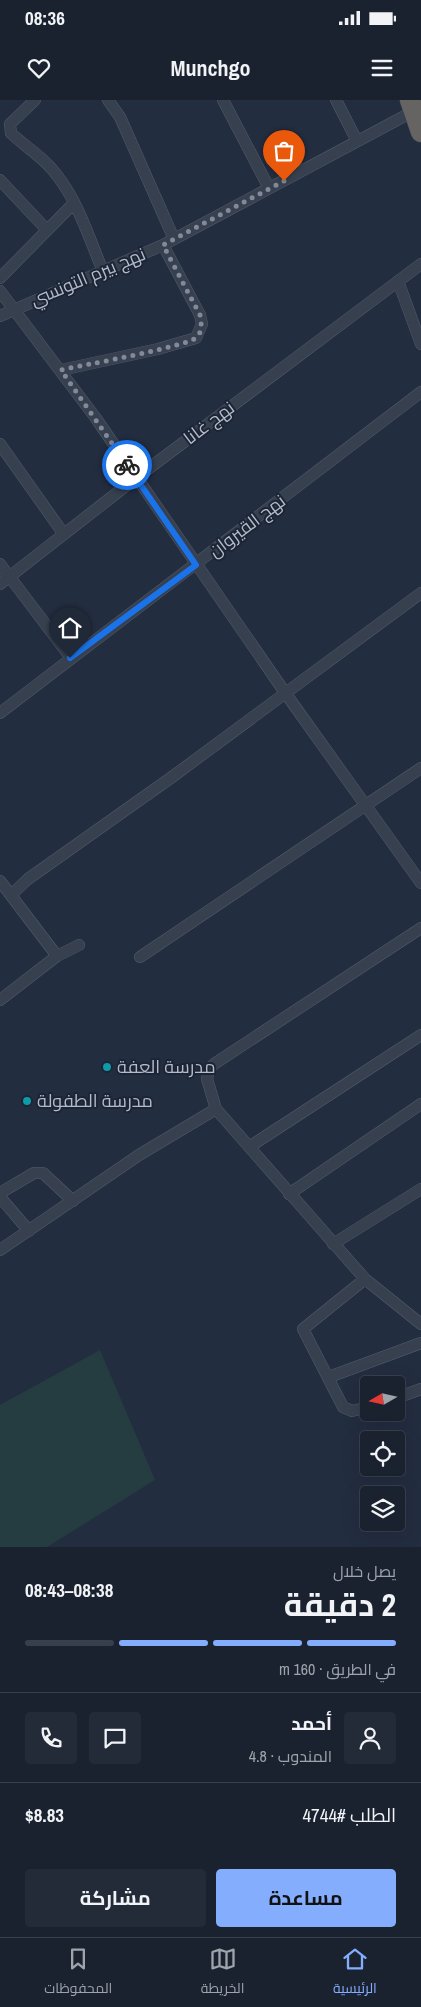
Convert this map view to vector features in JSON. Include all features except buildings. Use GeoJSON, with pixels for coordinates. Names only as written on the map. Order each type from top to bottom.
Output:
{"type":"FeatureCollection","features":[{"type":"Feature","properties":{"kind":"highway"},"geometry":{"type":"LineString","coordinates":[[412,106],[421,132]]}},
{"type":"Feature","properties":{"kind":"street"},"geometry":{"type":"LineString","coordinates":[[35,100],[10,124],[11,133],[50,167],[74,202],[103,271]]}},
{"type":"Feature","properties":{"kind":"street"},"geometry":{"type":"LineString","coordinates":[[108,100],[120,117],[174,239]]}},
{"type":"Feature","properties":{"kind":"street"},"geometry":{"type":"LineString","coordinates":[[223,100],[269,188]]}},
{"type":"Feature","properties":{"kind":"street"},"geometry":{"type":"LineString","coordinates":[[336,100],[357,142]]}},
{"type":"Feature","properties":{"kind":"street","name":"نهج بيرم التونسي"},"geometry":{"type":"LineString","coordinates":[[0,316],[163,245],[357,142],[412,106]]}},
{"type":"Feature","properties":{"kind":"street"},"geometry":{"type":"LineString","coordinates":[[0,180],[47,230]]}},
{"type":"Feature","properties":{"kind":"street"},"geometry":{"type":"LineString","coordinates":[[0,278],[74,202]]}},
{"type":"Feature","properties":{"kind":"street"},"geometry":{"type":"LineString","coordinates":[[61,370],[158,349],[196,338],[202,324],[200,315],[163,245]]}},
{"type":"Feature","properties":{"kind":"street","name":"نهج غانا"},"geometry":{"type":"LineString","coordinates":[[0,584],[63,533],[421,264]]}},
{"type":"Feature","properties":{"kind":"street"},"geometry":{"type":"LineString","coordinates":[[398,281],[421,344]]}},
{"type":"Feature","properties":{"kind":"street"},"geometry":{"type":"LineString","coordinates":[[0,291],[61,370],[286,694],[421,883]]}},
{"type":"Feature","properties":{"kind":"street","name":"نهج القيروان"},"geometry":{"type":"LineString","coordinates":[[0,713],[421,392]]}},
{"type":"Feature","properties":{"kind":"street"},"geometry":{"type":"LineString","coordinates":[[0,444],[63,533]]}},
{"type":"Feature","properties":{"kind":"street"},"geometry":{"type":"LineString","coordinates":[[0,564],[70,658]]}},
{"type":"Feature","properties":{"kind":"street"},"geometry":{"type":"LineString","coordinates":[[11,895],[42,869],[286,694],[421,593]]}},
{"type":"Feature","properties":{"kind":"street"},"geometry":{"type":"LineString","coordinates":[[140,957],[421,768]]}},
{"type":"Feature","properties":{"kind":"street"},"geometry":{"type":"LineString","coordinates":[[0,883],[57,956]]}},
{"type":"Feature","properties":{"kind":"street"},"geometry":{"type":"LineString","coordinates":[[421,928],[214,1064],[209,1070],[207,1079],[216,1109],[289,1194],[365,1279],[421,1324]]}},
{"type":"Feature","properties":{"kind":"street"},"geometry":{"type":"LineString","coordinates":[[0,1000],[57,956],[79,945]]}},
{"type":"Feature","properties":{"kind":"street"},"geometry":{"type":"LineString","coordinates":[[249,1147],[421,1035]]}},
{"type":"Feature","properties":{"kind":"street"},"geometry":{"type":"LineString","coordinates":[[289,1194],[421,1104]]}},
{"type":"Feature","properties":{"kind":"street"},"geometry":{"type":"LineString","coordinates":[[0,1250],[139,1155],[216,1109]]}},
{"type":"Feature","properties":{"kind":"street"},"geometry":{"type":"LineString","coordinates":[[29,1231],[0,1195],[34,1173],[43,1173],[73,1201]]}},
{"type":"Feature","properties":{"kind":"street"},"geometry":{"type":"LineString","coordinates":[[333,1244],[421,1189]]}},
{"type":"Feature","properties":{"kind":"street"},"geometry":{"type":"LineString","coordinates":[[360,1409],[352,1411],[343,1407],[303,1329],[365,1279]]}},
{"type":"Feature","properties":{"kind":"street"},"geometry":{"type":"LineString","coordinates":[[328,1377],[421,1343]]}},
{"type":"Feature","properties":{"kind":"street"},"geometry":{"type":"LineString","coordinates":[[405,1395],[421,1389]]}},
{"type":"Feature","properties":{"kind":"green space"},"geometry":{"type":"Polygon","coordinates":[[[100,1350],[155,1480],[47,1547],[0,1547],[0,1405],[100,1350]]]}},
{"type":"Feature","properties":{"kind":"way so far"},"geometry":{"type":"LineString","coordinates":[[127,465],[61,370],[189,342],[196,338],[202,324],[200,315],[163,245],[284,181]]}},
{"type":"Feature","properties":{"kind":"place","name":"مدرسة العفة"},"geometry":{"type":"Point","coordinates":[107,1067]}},
{"type":"Feature","properties":{"kind":"place","name":"مدرسة الطفولة"},"geometry":{"type":"Point","coordinates":[27,1101]}},
{"type":"Feature","properties":{"kind":"route"},"geometry":{"type":"LineString","coordinates":[[70,658],[196,565],[127,465]]}}]}
